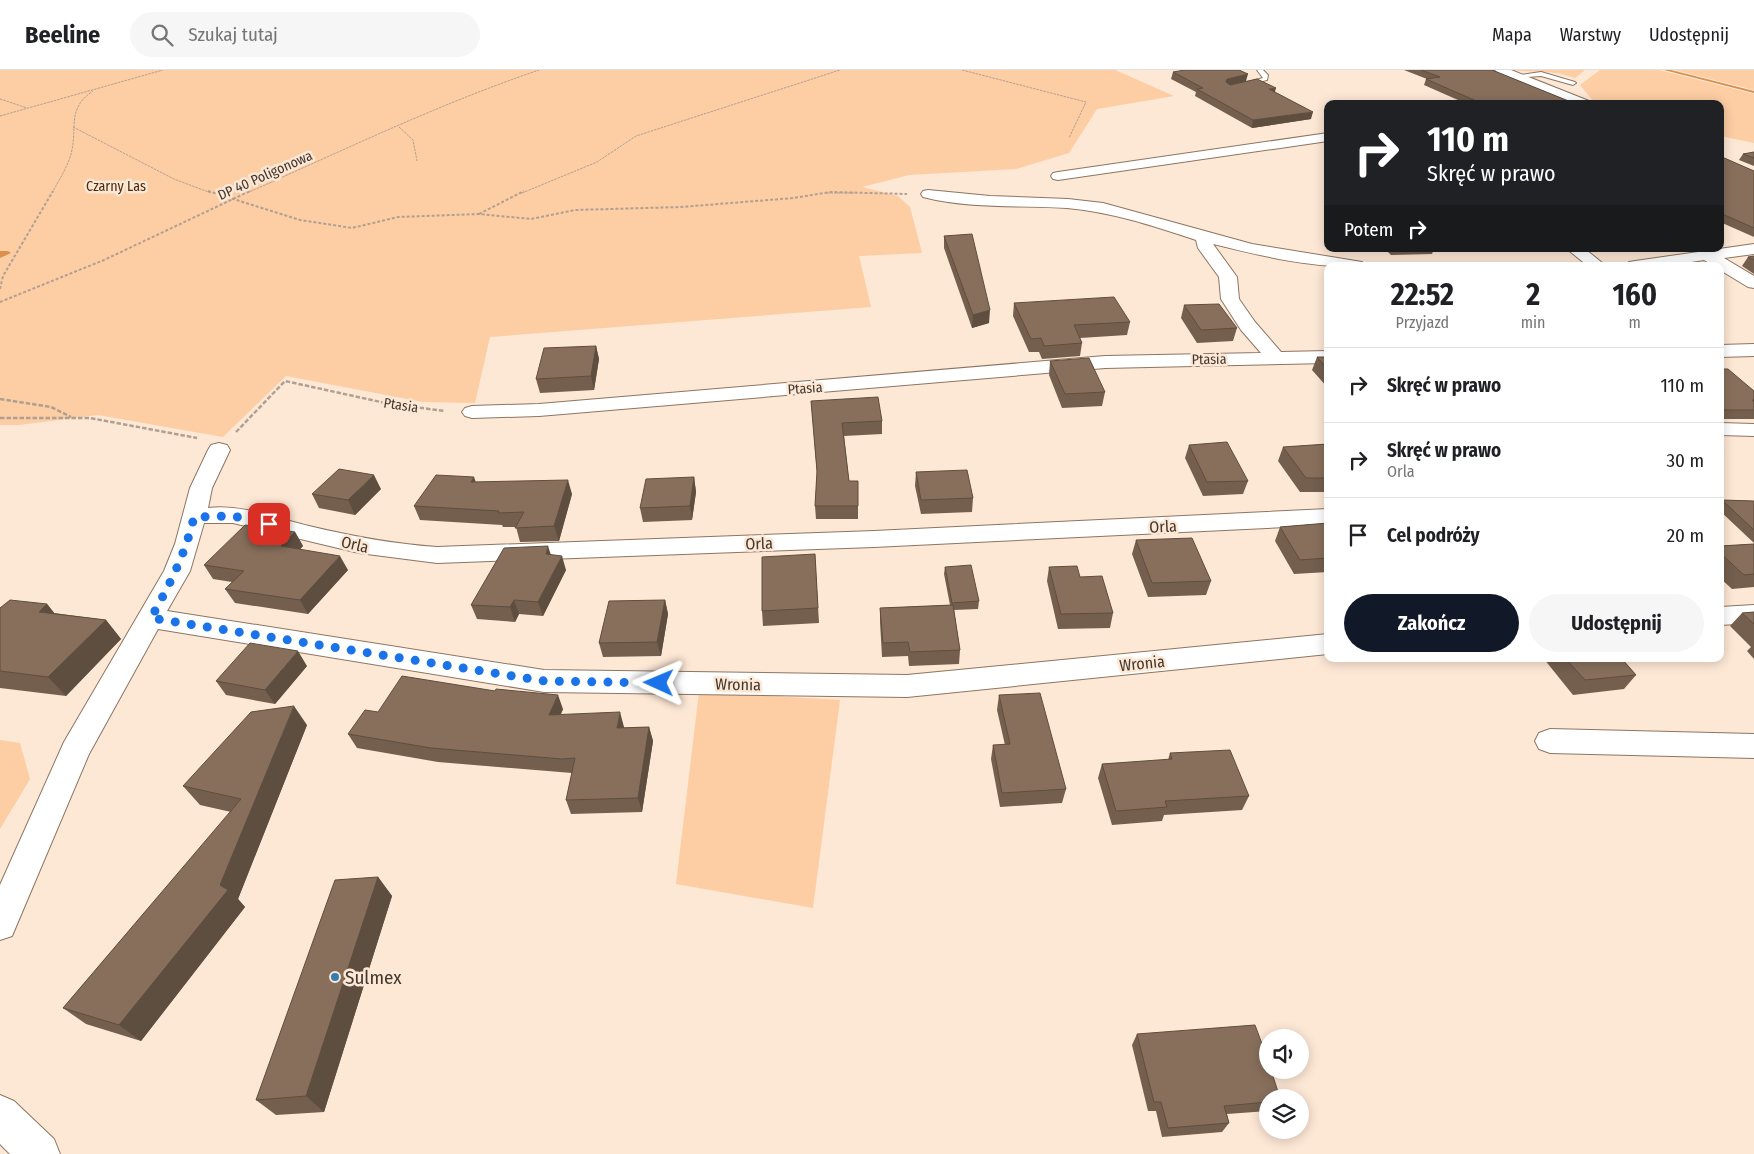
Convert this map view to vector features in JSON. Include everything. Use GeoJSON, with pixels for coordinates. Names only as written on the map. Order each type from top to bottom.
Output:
{"type":"FeatureCollection","features":[{"type":"Feature","properties":{"kind":"street"},"geometry":{"type":"LineString","coordinates":[[1501,70],[1573,100]]}},
{"type":"Feature","properties":{"kind":"street"},"geometry":{"type":"LineString","coordinates":[[1058,176],[1324,138]]}},
{"type":"Feature","properties":{"kind":"street"},"geometry":{"type":"LineString","coordinates":[[928,194],[990,201],[1068,204],[1104,208],[1153,220],[1204,237],[1271,253],[1330,262]]}},
{"type":"Feature","properties":{"kind":"street"},"geometry":{"type":"LineString","coordinates":[[1204,237],[1206,248],[1228,277],[1230,299],[1248,326],[1276,358]]}},
{"type":"Feature","properties":{"kind":"street"},"geometry":{"type":"LineString","coordinates":[[1659,262],[1754,249]]}},
{"type":"Feature","properties":{"kind":"street"},"geometry":{"type":"LineString","coordinates":[[1579,252],[1593,262]]}},
{"type":"Feature","properties":{"kind":"street"},"geometry":{"type":"LineString","coordinates":[[1707,254],[1720,262]]}},
{"type":"Feature","properties":{"kind":"street"},"geometry":{"type":"LineString","coordinates":[[1724,264],[1754,282]]}},
{"type":"Feature","properties":{"kind":"street"},"geometry":{"type":"LineString","coordinates":[[1724,351],[1754,350]]}},
{"type":"Feature","properties":{"kind":"street","name":"Ptasia"},"geometry":{"type":"LineString","coordinates":[[472,412],[539,410],[1104,362],[1324,357]]}},
{"type":"Feature","properties":{"kind":"street"},"geometry":{"type":"LineString","coordinates":[[1724,429],[1754,430]]}},
{"type":"Feature","properties":{"kind":"street"},"geometry":{"type":"LineString","coordinates":[[0,924],[75,751],[177,571],[187,544],[201,488],[219,450]]}},
{"type":"Feature","properties":{"kind":"street","name":"Orla"},"geometry":{"type":"LineString","coordinates":[[194,517],[233,516],[377,549],[405,554],[437,555],[874,539],[1324,517]]}},
{"type":"Feature","properties":{"kind":"street"},"geometry":{"type":"LineString","coordinates":[[1724,616],[1754,614]]}},
{"type":"Feature","properties":{"kind":"street","name":"Wronia"},"geometry":{"type":"LineString","coordinates":[[151,618],[544,681],[907,686],[1324,644]]}},
{"type":"Feature","properties":{"kind":"street"},"geometry":{"type":"LineString","coordinates":[[1550,741],[1754,746]]}},
{"type":"Feature","properties":{"kind":"street"},"geometry":{"type":"LineString","coordinates":[[0,1115],[39,1154]]}},
{"type":"Feature","properties":{"kind":"lane"},"geometry":{"type":"LineString","coordinates":[[1237,86],[1265,79],[1266,76],[1260,70]]}},
{"type":"Feature","properties":{"kind":"lane"},"geometry":{"type":"LineString","coordinates":[[1516,76],[1542,74],[1574,83],[1554,91]]}},
{"type":"Feature","properties":{"kind":"path"},"geometry":{"type":"LineString","coordinates":[[0,116],[163,70]]}},
{"type":"Feature","properties":{"kind":"path","name":"DP 40 Poligonowa"},"geometry":{"type":"LineString","coordinates":[[0,302],[104,260],[231,200],[489,87],[539,70]]}},
{"type":"Feature","properties":{"kind":"path"},"geometry":{"type":"LineString","coordinates":[[478,214],[539,185],[597,162],[636,136],[840,70]]}},
{"type":"Feature","properties":{"kind":"path"},"geometry":{"type":"LineString","coordinates":[[962,70],[1086,102],[1069,138]]}},
{"type":"Feature","properties":{"kind":"path"},"geometry":{"type":"LineString","coordinates":[[0,289],[3,276],[16,252],[66,169],[72,155],[74,111],[80,99],[93,91]]}},
{"type":"Feature","properties":{"kind":"path"},"geometry":{"type":"LineString","coordinates":[[0,99],[28,108]]}},
{"type":"Feature","properties":{"kind":"path"},"geometry":{"type":"LineString","coordinates":[[74,127],[174,179],[231,200],[300,220],[352,228],[398,217],[478,214],[531,219],[575,210],[681,208],[793,198],[831,192],[928,194]]}},
{"type":"Feature","properties":{"kind":"path"},"geometry":{"type":"LineString","coordinates":[[399,127],[414,140],[417,162]]}},
{"type":"Feature","properties":{"kind":"path","name":"Ptasia"},"geometry":{"type":"LineString","coordinates":[[219,450],[285,381],[390,404],[431,410],[472,412]]}},
{"type":"Feature","properties":{"kind":"path"},"geometry":{"type":"LineString","coordinates":[[0,400],[51,407],[71,417]]}},
{"type":"Feature","properties":{"kind":"path"},"geometry":{"type":"LineString","coordinates":[[0,418],[90,418],[195,437],[219,450]]}},
{"type":"Feature","properties":{"kind":"green space","name":"Czarny Las"},"geometry":{"type":"Polygon","coordinates":[[[0,70],[1115,70],[1174,96],[1097,109],[1069,153],[1016,169],[909,175],[862,187],[898,196],[910,207],[922,253],[859,256],[871,307],[490,337],[475,403],[423,402],[286,376],[223,437],[98,415],[19,425],[0,425],[0,70]]]}},
{"type":"Feature","properties":{"kind":"green space"},"geometry":{"type":"Polygon","coordinates":[[[1507,70],[1585,70],[1575,78],[1557,73],[1507,70]]]}},
{"type":"Feature","properties":{"kind":"green space"},"geometry":{"type":"Polygon","coordinates":[[[1600,70],[1659,70],[1754,94],[1754,143],[1724,137],[1724,100],[1592,100],[1580,85],[1600,70]]]}},
{"type":"Feature","properties":{"kind":"green space"},"geometry":{"type":"Polygon","coordinates":[[[1675,70],[1754,70],[1754,90],[1675,70]]]}},
{"type":"Feature","properties":{"kind":"green space"},"geometry":{"type":"Polygon","coordinates":[[[699,692],[840,700],[813,908],[676,884],[699,692]]]}},
{"type":"Feature","properties":{"kind":"green space"},"geometry":{"type":"Polygon","coordinates":[[[0,740],[20,743],[30,779],[0,829],[0,740]]]}},
{"type":"Feature","properties":{"kind":"building"},"geometry":{"type":"Polygon","coordinates":[[[1185,70],[1239,70],[1248,74],[1227,79],[1226,82],[1230,85],[1257,79],[1276,88],[1269,89],[1313,112],[1253,120],[1197,89],[1203,88],[1173,72],[1185,70]]]}},
{"type":"Feature","properties":{"kind":"building"},"geometry":{"type":"Polygon","coordinates":[[[1421,70],[1492,70],[1566,100],[1474,100],[1426,79],[1440,77],[1421,70]]]}},
{"type":"Feature","properties":{"kind":"building"},"geometry":{"type":"Polygon","coordinates":[[[1754,152],[1754,158],[1743,154],[1754,152]]]}},
{"type":"Feature","properties":{"kind":"building"},"geometry":{"type":"Polygon","coordinates":[[[1724,158],[1754,171],[1754,228],[1724,215],[1724,158]]]}},
{"type":"Feature","properties":{"kind":"building"},"geometry":{"type":"Polygon","coordinates":[[[972,234],[990,310],[973,315],[944,236],[972,234]]]}},
{"type":"Feature","properties":{"kind":"building"},"geometry":{"type":"Polygon","coordinates":[[[1114,297],[1130,322],[1074,325],[1082,343],[1044,346],[1041,338],[1031,339],[1014,303],[1114,297]]]}},
{"type":"Feature","properties":{"kind":"building"},"geometry":{"type":"Polygon","coordinates":[[[1219,304],[1237,328],[1201,330],[1184,305],[1219,304]]]}},
{"type":"Feature","properties":{"kind":"building"},"geometry":{"type":"Polygon","coordinates":[[[596,346],[591,376],[536,379],[544,348],[596,346]]]}},
{"type":"Feature","properties":{"kind":"building"},"geometry":{"type":"Polygon","coordinates":[[[1317,357],[1324,357],[1324,365],[1317,357]]]}},
{"type":"Feature","properties":{"kind":"building"},"geometry":{"type":"Polygon","coordinates":[[[1089,358],[1105,392],[1065,394],[1050,361],[1089,358]]]}},
{"type":"Feature","properties":{"kind":"building"},"geometry":{"type":"Polygon","coordinates":[[[1724,369],[1728,369],[1754,391],[1754,400],[1752,400],[1754,402],[1754,410],[1724,410],[1724,369]]]}},
{"type":"Feature","properties":{"kind":"building"},"geometry":{"type":"Polygon","coordinates":[[[878,397],[882,421],[842,423],[849,481],[858,481],[858,506],[815,506],[817,471],[811,401],[878,397]]]}},
{"type":"Feature","properties":{"kind":"building"},"geometry":{"type":"Polygon","coordinates":[[[1227,442],[1248,481],[1207,482],[1189,445],[1227,442]]]}},
{"type":"Feature","properties":{"kind":"building"},"geometry":{"type":"Polygon","coordinates":[[[1324,444],[1324,478],[1306,478],[1283,447],[1324,444]]]}},
{"type":"Feature","properties":{"kind":"building"},"geometry":{"type":"Polygon","coordinates":[[[339,469],[374,475],[348,500],[312,494],[339,469]]]}},
{"type":"Feature","properties":{"kind":"building"},"geometry":{"type":"Polygon","coordinates":[[[967,470],[973,498],[921,500],[916,472],[967,470]]]}},
{"type":"Feature","properties":{"kind":"building"},"geometry":{"type":"Polygon","coordinates":[[[436,475],[474,477],[471,482],[568,480],[554,526],[515,528],[524,512],[498,513],[499,511],[414,506],[436,475]]]}},
{"type":"Feature","properties":{"kind":"building"},"geometry":{"type":"Polygon","coordinates":[[[694,477],[690,506],[640,508],[646,479],[694,477]]]}},
{"type":"Feature","properties":{"kind":"building"},"geometry":{"type":"Polygon","coordinates":[[[1724,500],[1754,501],[1754,530],[1724,502],[1724,500]]]}},
{"type":"Feature","properties":{"kind":"building"},"geometry":{"type":"Polygon","coordinates":[[[1324,523],[1324,558],[1300,560],[1280,527],[1324,523]]]}},
{"type":"Feature","properties":{"kind":"building"},"geometry":{"type":"Polygon","coordinates":[[[245,525],[295,532],[281,546],[340,556],[300,600],[225,589],[244,571],[204,565],[245,525]]]}},
{"type":"Feature","properties":{"kind":"building"},"geometry":{"type":"Polygon","coordinates":[[[1192,538],[1211,581],[1152,583],[1136,540],[1192,538]]]}},
{"type":"Feature","properties":{"kind":"building"},"geometry":{"type":"Polygon","coordinates":[[[1754,544],[1754,574],[1744,575],[1724,557],[1724,546],[1754,544]]]}},
{"type":"Feature","properties":{"kind":"building"},"geometry":{"type":"Polygon","coordinates":[[[548,546],[546,554],[562,556],[538,602],[514,600],[510,607],[471,605],[504,548],[548,546]]]}},
{"type":"Feature","properties":{"kind":"building"},"geometry":{"type":"Polygon","coordinates":[[[815,554],[818,608],[762,611],[762,557],[815,554]]]}},
{"type":"Feature","properties":{"kind":"building"},"geometry":{"type":"Polygon","coordinates":[[[971,565],[979,601],[952,603],[945,567],[971,565]]]}},
{"type":"Feature","properties":{"kind":"building"},"geometry":{"type":"Polygon","coordinates":[[[1077,566],[1080,577],[1102,576],[1113,613],[1061,614],[1049,567],[1077,566]]]}},
{"type":"Feature","properties":{"kind":"building"},"geometry":{"type":"Polygon","coordinates":[[[10,600],[47,604],[39,612],[106,620],[48,677],[0,671],[0,608],[10,600]]]}},
{"type":"Feature","properties":{"kind":"building"},"geometry":{"type":"Polygon","coordinates":[[[665,600],[657,642],[599,643],[609,601],[665,600]]]}},
{"type":"Feature","properties":{"kind":"building"},"geometry":{"type":"Polygon","coordinates":[[[953,605],[960,650],[910,652],[908,642],[883,643],[880,608],[953,605]]]}},
{"type":"Feature","properties":{"kind":"building"},"geometry":{"type":"Polygon","coordinates":[[[1754,612],[1754,624],[1742,613],[1754,612]]]}},
{"type":"Feature","properties":{"kind":"building"},"geometry":{"type":"Polygon","coordinates":[[[250,643],[298,651],[265,690],[216,681],[250,643]]]}},
{"type":"Feature","properties":{"kind":"building"},"geometry":{"type":"Polygon","coordinates":[[[1569,662],[1625,662],[1636,675],[1585,680],[1569,662]]]}},
{"type":"Feature","properties":{"kind":"building"},"geometry":{"type":"Polygon","coordinates":[[[402,676],[495,691],[496,689],[558,695],[549,715],[620,712],[617,728],[649,727],[638,798],[566,800],[575,758],[562,759],[431,748],[348,734],[365,710],[378,712],[402,676]]]}},
{"type":"Feature","properties":{"kind":"building"},"geometry":{"type":"Polygon","coordinates":[[[1040,693],[1066,789],[1002,793],[993,745],[1010,744],[999,695],[1040,693]]]}},
{"type":"Feature","properties":{"kind":"building"},"geometry":{"type":"Polygon","coordinates":[[[294,706],[220,885],[228,890],[119,1025],[63,1008],[241,799],[183,786],[251,712],[294,706]]]}},
{"type":"Feature","properties":{"kind":"building"},"geometry":{"type":"Polygon","coordinates":[[[1230,750],[1249,796],[1165,801],[1167,807],[1116,811],[1102,764],[1172,759],[1170,753],[1230,750]]]}},
{"type":"Feature","properties":{"kind":"building"},"geometry":{"type":"Polygon","coordinates":[[[378,877],[306,1096],[256,1100],[335,880],[378,877]]]}},
{"type":"Feature","properties":{"kind":"building"},"geometry":{"type":"Polygon","coordinates":[[[1255,1025],[1259,1036],[1259,1079],[1274,1079],[1277,1089],[1259,1089],[1259,1103],[1224,1106],[1229,1123],[1168,1128],[1161,1102],[1154,1102],[1137,1034],[1255,1025]]]}},
{"type":"Feature","properties":{"kind":"waterway"},"geometry":{"type":"LineString","coordinates":[[1666,70],[1754,92]]}},
{"type":"Feature","properties":{"kind":"waterway"},"geometry":{"type":"LineString","coordinates":[[0,253],[8,253],[0,256]]}},
{"type":"Feature","properties":{"kind":"place","name":"Sulmex"},"geometry":{"type":"Point","coordinates":[335,977]}},
{"type":"Feature","properties":{"kind":"route"},"geometry":{"type":"LineString","coordinates":[[269,524],[220,514],[194,517],[177,571],[151,618],[544,681],[659,683]]}}]}
